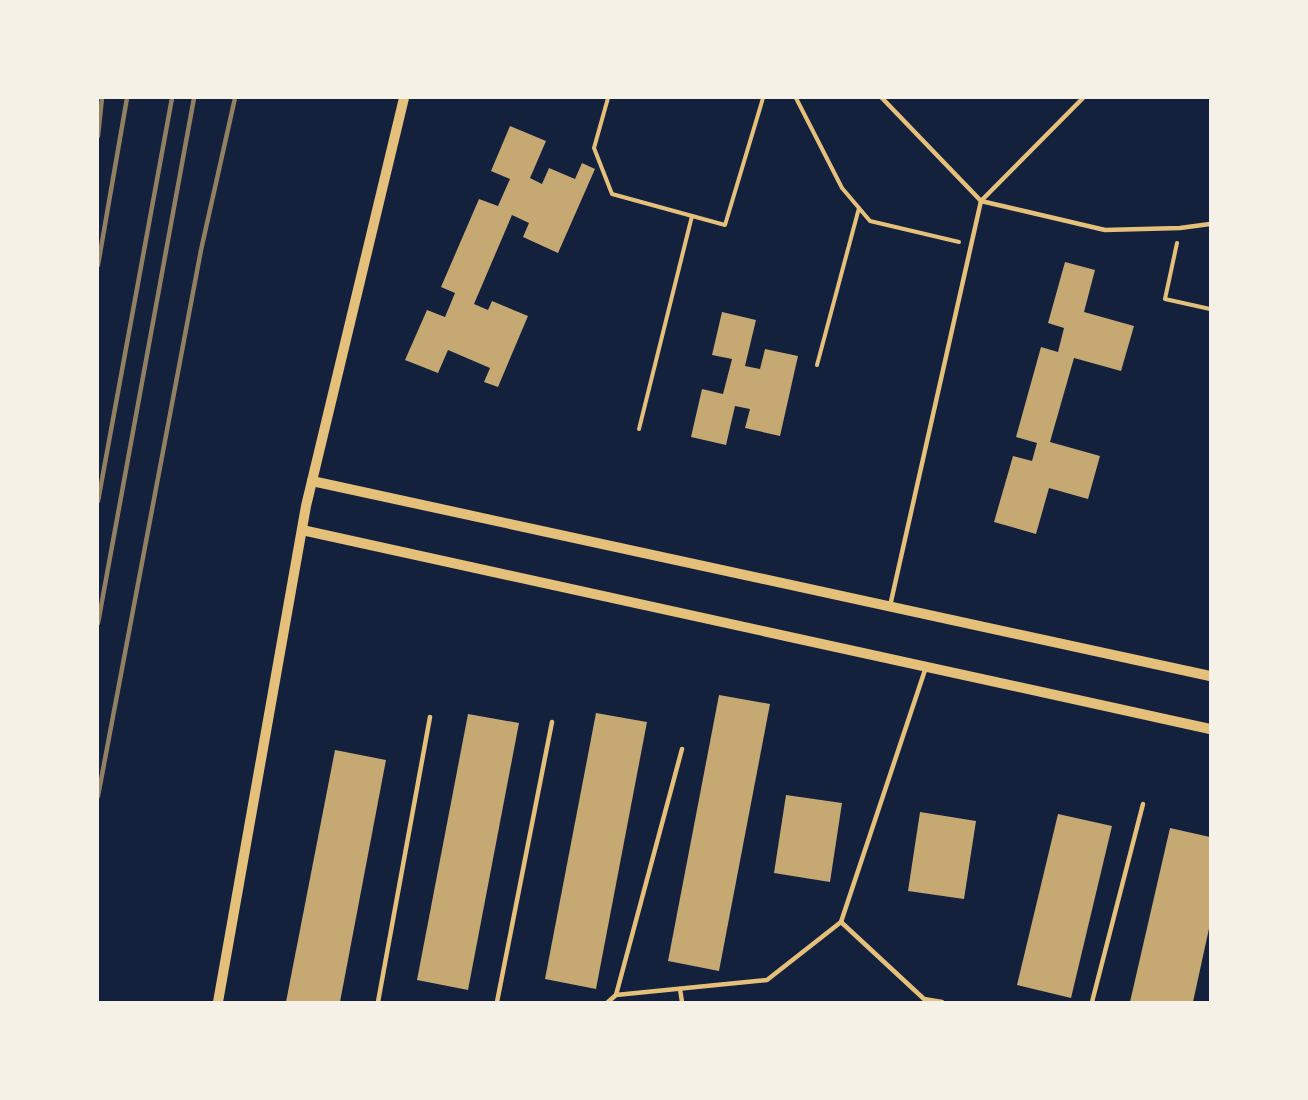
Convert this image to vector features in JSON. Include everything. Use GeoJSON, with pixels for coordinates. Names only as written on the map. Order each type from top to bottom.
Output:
{"type":"FeatureCollection","features":[{"type":"Feature","properties":{"kind":"street"},"geometry":{"type":"LineString","coordinates":[[218,1002],[302,530],[404,98]]}},
{"type":"Feature","properties":{"kind":"street"},"geometry":{"type":"LineString","coordinates":[[312,482],[1210,676]]}},
{"type":"Feature","properties":{"kind":"street"},"geometry":{"type":"LineString","coordinates":[[302,530],[1210,729]]}},
{"type":"Feature","properties":{"kind":"lane"},"geometry":{"type":"LineString","coordinates":[[882,98],[981,201],[1105,230],[1180,228],[1210,224]]}},
{"type":"Feature","properties":{"kind":"lane"},"geometry":{"type":"LineString","coordinates":[[890,606],[981,201],[1083,98]]}},
{"type":"Feature","properties":{"kind":"lane"},"geometry":{"type":"LineString","coordinates":[[616,995],[767,980],[842,922],[926,666]]}},
{"type":"Feature","properties":{"kind":"lane"},"geometry":{"type":"LineString","coordinates":[[378,1002],[430,717]]}},
{"type":"Feature","properties":{"kind":"lane"},"geometry":{"type":"LineString","coordinates":[[497,1002],[552,722]]}},
{"type":"Feature","properties":{"kind":"lane"},"geometry":{"type":"LineString","coordinates":[[608,1002],[616,995],[682,749]]}},
{"type":"Feature","properties":{"kind":"lane"},"geometry":{"type":"LineString","coordinates":[[1092,1002],[1143,804]]}},
{"type":"Feature","properties":{"kind":"lane"},"geometry":{"type":"LineString","coordinates":[[842,922],[924,999],[942,1002]]}},
{"type":"Feature","properties":{"kind":"lane"},"geometry":{"type":"LineString","coordinates":[[680,989],[681,1002]]}},
{"type":"Feature","properties":{"kind":"path"},"geometry":{"type":"LineString","coordinates":[[608,98],[594,148],[612,194],[725,225],[763,98]]}},
{"type":"Feature","properties":{"kind":"path"},"geometry":{"type":"LineString","coordinates":[[796,98],[842,188],[870,221],[971,244]]}},
{"type":"Feature","properties":{"kind":"path"},"geometry":{"type":"LineString","coordinates":[[817,365],[859,207]]}},
{"type":"Feature","properties":{"kind":"path"},"geometry":{"type":"LineString","coordinates":[[639,429],[692,216]]}},
{"type":"Feature","properties":{"kind":"path"},"geometry":{"type":"LineString","coordinates":[[1180,228],[1165,299],[1210,309]]}},
{"type":"Feature","properties":{"kind":"building"},"geometry":{"type":"Polygon","coordinates":[[[510,126],[546,141],[530,178],[542,184],[549,168],[575,179],[582,163],[595,169],[558,253],[523,237],[529,223],[512,215],[474,304],[488,310],[492,301],[528,316],[498,387],[484,382],[490,368],[448,350],[438,373],[405,360],[427,310],[445,317],[455,293],[441,287],[479,199],[498,206],[510,179],[491,171],[510,126]]]}},
{"type":"Feature","properties":{"kind":"building"},"geometry":{"type":"Polygon","coordinates":[[[1065,262],[1095,270],[1084,312],[1134,326],[1121,371],[1074,358],[1050,442],[1100,456],[1088,499],[1049,488],[1036,534],[994,522],[1013,456],[1032,461],[1037,443],[1016,437],[1041,347],[1058,352],[1064,328],[1048,323],[1065,262]]]}},
{"type":"Feature","properties":{"kind":"building"},"geometry":{"type":"Polygon","coordinates":[[[722,312],[756,320],[745,366],[760,369],[765,349],[798,356],[780,436],[745,428],[750,409],[735,406],[726,445],[691,437],[702,389],[723,394],[732,359],[712,355],[722,312]]]}},
{"type":"Feature","properties":{"kind":"building"},"geometry":{"type":"Polygon","coordinates":[[[719,695],[770,704],[719,971],[668,961],[719,695]]]}},
{"type":"Feature","properties":{"kind":"building"},"geometry":{"type":"Polygon","coordinates":[[[596,713],[647,722],[596,989],[545,979],[596,713]]]}},
{"type":"Feature","properties":{"kind":"building"},"geometry":{"type":"Polygon","coordinates":[[[468,714],[519,723],[468,990],[417,980],[468,714]]]}},
{"type":"Feature","properties":{"kind":"building"},"geometry":{"type":"Polygon","coordinates":[[[335,750],[386,760],[340,1002],[286,1002],[335,750]]]}},
{"type":"Feature","properties":{"kind":"building"},"geometry":{"type":"Polygon","coordinates":[[[786,795],[842,803],[830,882],[774,873],[786,795]]]}},
{"type":"Feature","properties":{"kind":"building"},"geometry":{"type":"Polygon","coordinates":[[[920,812],[976,821],[964,899],[908,891],[920,812]]]}},
{"type":"Feature","properties":{"kind":"building"},"geometry":{"type":"Polygon","coordinates":[[[1058,814],[1112,826],[1071,998],[1017,985],[1058,814]]]}},
{"type":"Feature","properties":{"kind":"building"},"geometry":{"type":"Polygon","coordinates":[[[1170,828],[1210,837],[1210,924],[1193,1002],[1130,1002],[1170,828]]]}},
{"type":"Feature","properties":{"kind":"railway"},"geometry":{"type":"LineString","coordinates":[[98,136],[102,98]]}},
{"type":"Feature","properties":{"kind":"railway"},"geometry":{"type":"LineString","coordinates":[[98,265],[127,98]]}},
{"type":"Feature","properties":{"kind":"railway"},"geometry":{"type":"LineString","coordinates":[[98,501],[172,98]]}},
{"type":"Feature","properties":{"kind":"railway"},"geometry":{"type":"LineString","coordinates":[[98,623],[194,98]]}},
{"type":"Feature","properties":{"kind":"railway"},"geometry":{"type":"LineString","coordinates":[[98,796],[201,250],[235,98]]}}]}
